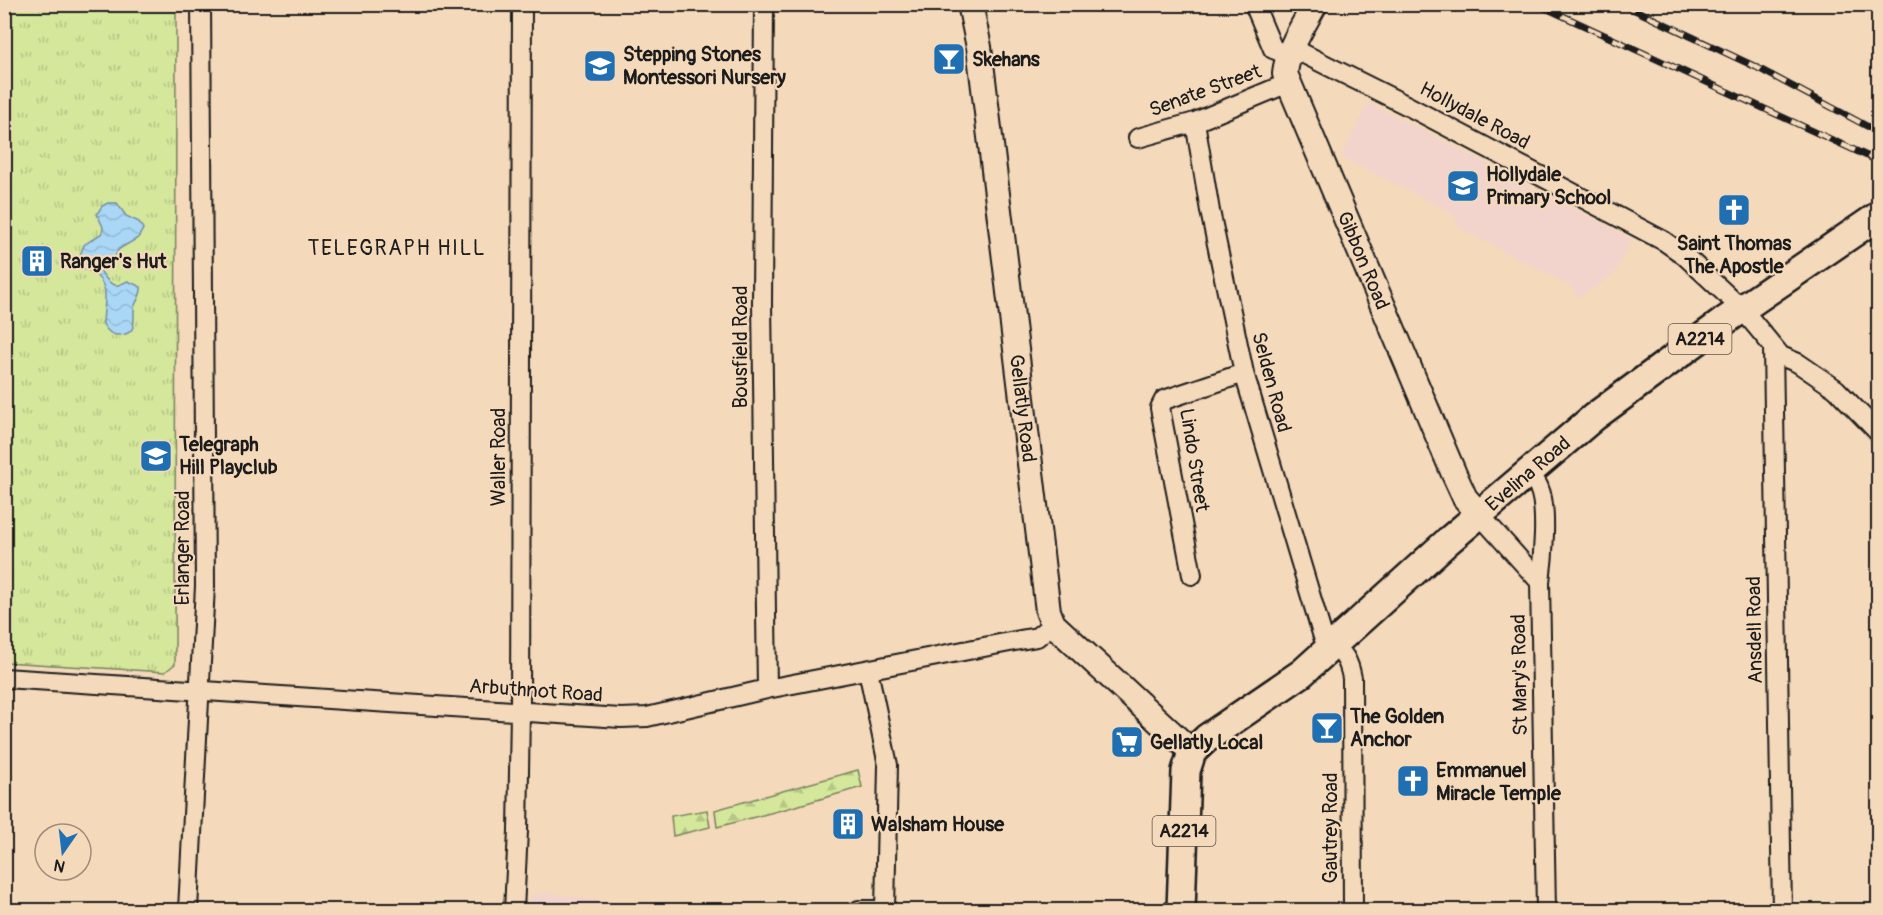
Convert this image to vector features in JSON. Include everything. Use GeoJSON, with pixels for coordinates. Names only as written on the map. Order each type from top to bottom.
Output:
{"type":"FeatureCollection","features":[{"type":"Feature","properties":{"kind":"main road","name":"Gellatly Road"},"geometry":{"type":"LineString","coordinates":[[970,4],[979,47],[1047,612],[1053,624]]}},
{"type":"Feature","properties":{"kind":"main road","name":"Gibbon Road"},"geometry":{"type":"LineString","coordinates":[[1315,4],[1291,52],[1285,74],[1454,474],[1466,498],[1479,514]]}},
{"type":"Feature","properties":{"kind":"main road","name":"Evelina Road"},"geometry":{"type":"LineString","coordinates":[[1192,752],[1232,720],[1302,673],[1479,514],[1594,417],[1742,309],[1878,216]]}},
{"type":"Feature","properties":{"kind":"main road"},"geometry":{"type":"LineString","coordinates":[[1053,624],[1192,752]]}},
{"type":"Feature","properties":{"kind":"main road","name":"A2214"},"geometry":{"type":"LineString","coordinates":[[1181,910],[1186,771],[1192,752]]}},
{"type":"Feature","properties":{"kind":"street","name":"Erlanger Road"},"geometry":{"type":"LineString","coordinates":[[188,910],[205,586],[201,4]]}},
{"type":"Feature","properties":{"kind":"street","name":"Waller Road"},"geometry":{"type":"LineString","coordinates":[[514,910],[520,711],[522,4]]}},
{"type":"Feature","properties":{"kind":"street","name":"Bousfield Road"},"geometry":{"type":"LineString","coordinates":[[764,4],[762,303],[767,689]]}},
{"type":"Feature","properties":{"kind":"street","name":"Hollydale Road"},"geometry":{"type":"LineString","coordinates":[[1254,4],[1273,49],[1280,53],[1291,52],[1477,141],[1664,241],[1684,255],[1742,309],[1781,356],[1798,363],[1836,388],[1878,432]]}},
{"type":"Feature","properties":{"kind":"street","name":"Senate Street"},"geometry":{"type":"LineString","coordinates":[[1138,138],[1195,122],[1288,83]]}},
{"type":"Feature","properties":{"kind":"street","name":"Selden Road"},"geometry":{"type":"LineString","coordinates":[[1195,122],[1212,222],[1244,373],[1323,637],[1331,645]]}},
{"type":"Feature","properties":{"kind":"street","name":"Ansdell Road"},"geometry":{"type":"LineString","coordinates":[[1773,348],[1782,910]]}},
{"type":"Feature","properties":{"kind":"street","name":"Lindo Street"},"geometry":{"type":"LineString","coordinates":[[1192,575],[1160,408],[1164,400],[1244,373]]}},
{"type":"Feature","properties":{"kind":"street","name":"St Mary's Road"},"geometry":{"type":"LineString","coordinates":[[1529,472],[1540,489],[1543,501],[1544,559],[1540,582],[1546,910]]}},
{"type":"Feature","properties":{"kind":"street"},"geometry":{"type":"LineString","coordinates":[[1479,514],[1540,582]]}},
{"type":"Feature","properties":{"kind":"street","name":"Arbuthnot Road"},"geometry":{"type":"LineString","coordinates":[[4,678],[621,718],[647,717],[767,689],[1037,637],[1053,624]]}},
{"type":"Feature","properties":{"kind":"street","name":"Gautrey Road"},"geometry":{"type":"LineString","coordinates":[[1331,645],[1343,652],[1352,678],[1353,910]]}},
{"type":"Feature","properties":{"kind":"street"},"geometry":{"type":"LineString","coordinates":[[859,910],[885,910],[888,765],[868,670]]}},
{"type":"Feature","properties":{"kind":"shaded area","name":"Hollydale Primary School"},"geometry":{"type":"Polygon","coordinates":[[[1369,103],[1632,239],[1614,274],[1578,298],[1571,286],[1459,228],[1454,214],[1341,157],[1369,103]]]}},
{"type":"Feature","properties":{"kind":"shaded area"},"geometry":{"type":"Polygon","coordinates":[[[550,893],[660,910],[529,910],[531,895],[550,893]]]}},
{"type":"Feature","properties":{"kind":"green space"},"geometry":{"type":"Polygon","coordinates":[[[169,4],[176,10],[175,664],[165,672],[5,662],[4,6],[169,4]]]}},
{"type":"Feature","properties":{"kind":"green space"},"geometry":{"type":"Polygon","coordinates":[[[858,770],[862,787],[717,827],[715,810],[858,770]]]}},
{"type":"Feature","properties":{"kind":"green space"},"geometry":{"type":"Polygon","coordinates":[[[707,810],[710,827],[673,836],[671,816],[707,810]]]}},
{"type":"Feature","properties":{"kind":"water"},"geometry":{"type":"Polygon","coordinates":[[[117,203],[126,216],[139,222],[143,229],[138,238],[119,249],[113,260],[99,267],[112,284],[118,285],[128,281],[141,287],[134,309],[134,324],[130,332],[118,335],[109,332],[103,324],[105,290],[103,284],[93,273],[79,267],[77,263],[84,245],[102,233],[103,227],[97,214],[102,206],[117,203]]]}},
{"type":"Feature","properties":{"kind":"railway"},"geometry":{"type":"LineString","coordinates":[[1537,4],[1878,161]]}},
{"type":"Feature","properties":{"kind":"railway"},"geometry":{"type":"LineString","coordinates":[[1622,4],[1756,67],[1878,132]]}},
{"type":"Feature","properties":{"kind":"place","name":"Skehans"},"geometry":{"type":"Point","coordinates":[949,59]}},
{"type":"Feature","properties":{"kind":"place","name":"Stepping Stones Montessori Nursery"},"geometry":{"type":"Point","coordinates":[600,66]}},
{"type":"Feature","properties":{"kind":"place","name":"Hollydale Primary School"},"geometry":{"type":"Point","coordinates":[1463,186]}},
{"type":"Feature","properties":{"kind":"place","name":"Saint Thomas The Apostle"},"geometry":{"type":"Point","coordinates":[1734,210]}},
{"type":"Feature","properties":{"kind":"place","name":"Ranger's Hut"},"geometry":{"type":"Point","coordinates":[37,261]}},
{"type":"Feature","properties":{"kind":"place","name":"Telegraph Hill Playclub"},"geometry":{"type":"Point","coordinates":[156,456]}},
{"type":"Feature","properties":{"kind":"place","name":"The Golden Anchor"},"geometry":{"type":"Point","coordinates":[1327,728]}},
{"type":"Feature","properties":{"kind":"place","name":"Gellatly Local"},"geometry":{"type":"Point","coordinates":[1127,742]}},
{"type":"Feature","properties":{"kind":"place","name":"Emmanuel Miracle Temple"},"geometry":{"type":"Point","coordinates":[1413,781]}},
{"type":"Feature","properties":{"kind":"place","name":"Walsham House"},"geometry":{"type":"Point","coordinates":[848,824]}},
{"type":"Feature","properties":{"kind":"district","name":"TELEGRAPH HILL"},"geometry":{"type":"Point","coordinates":[397,248]}}]}
